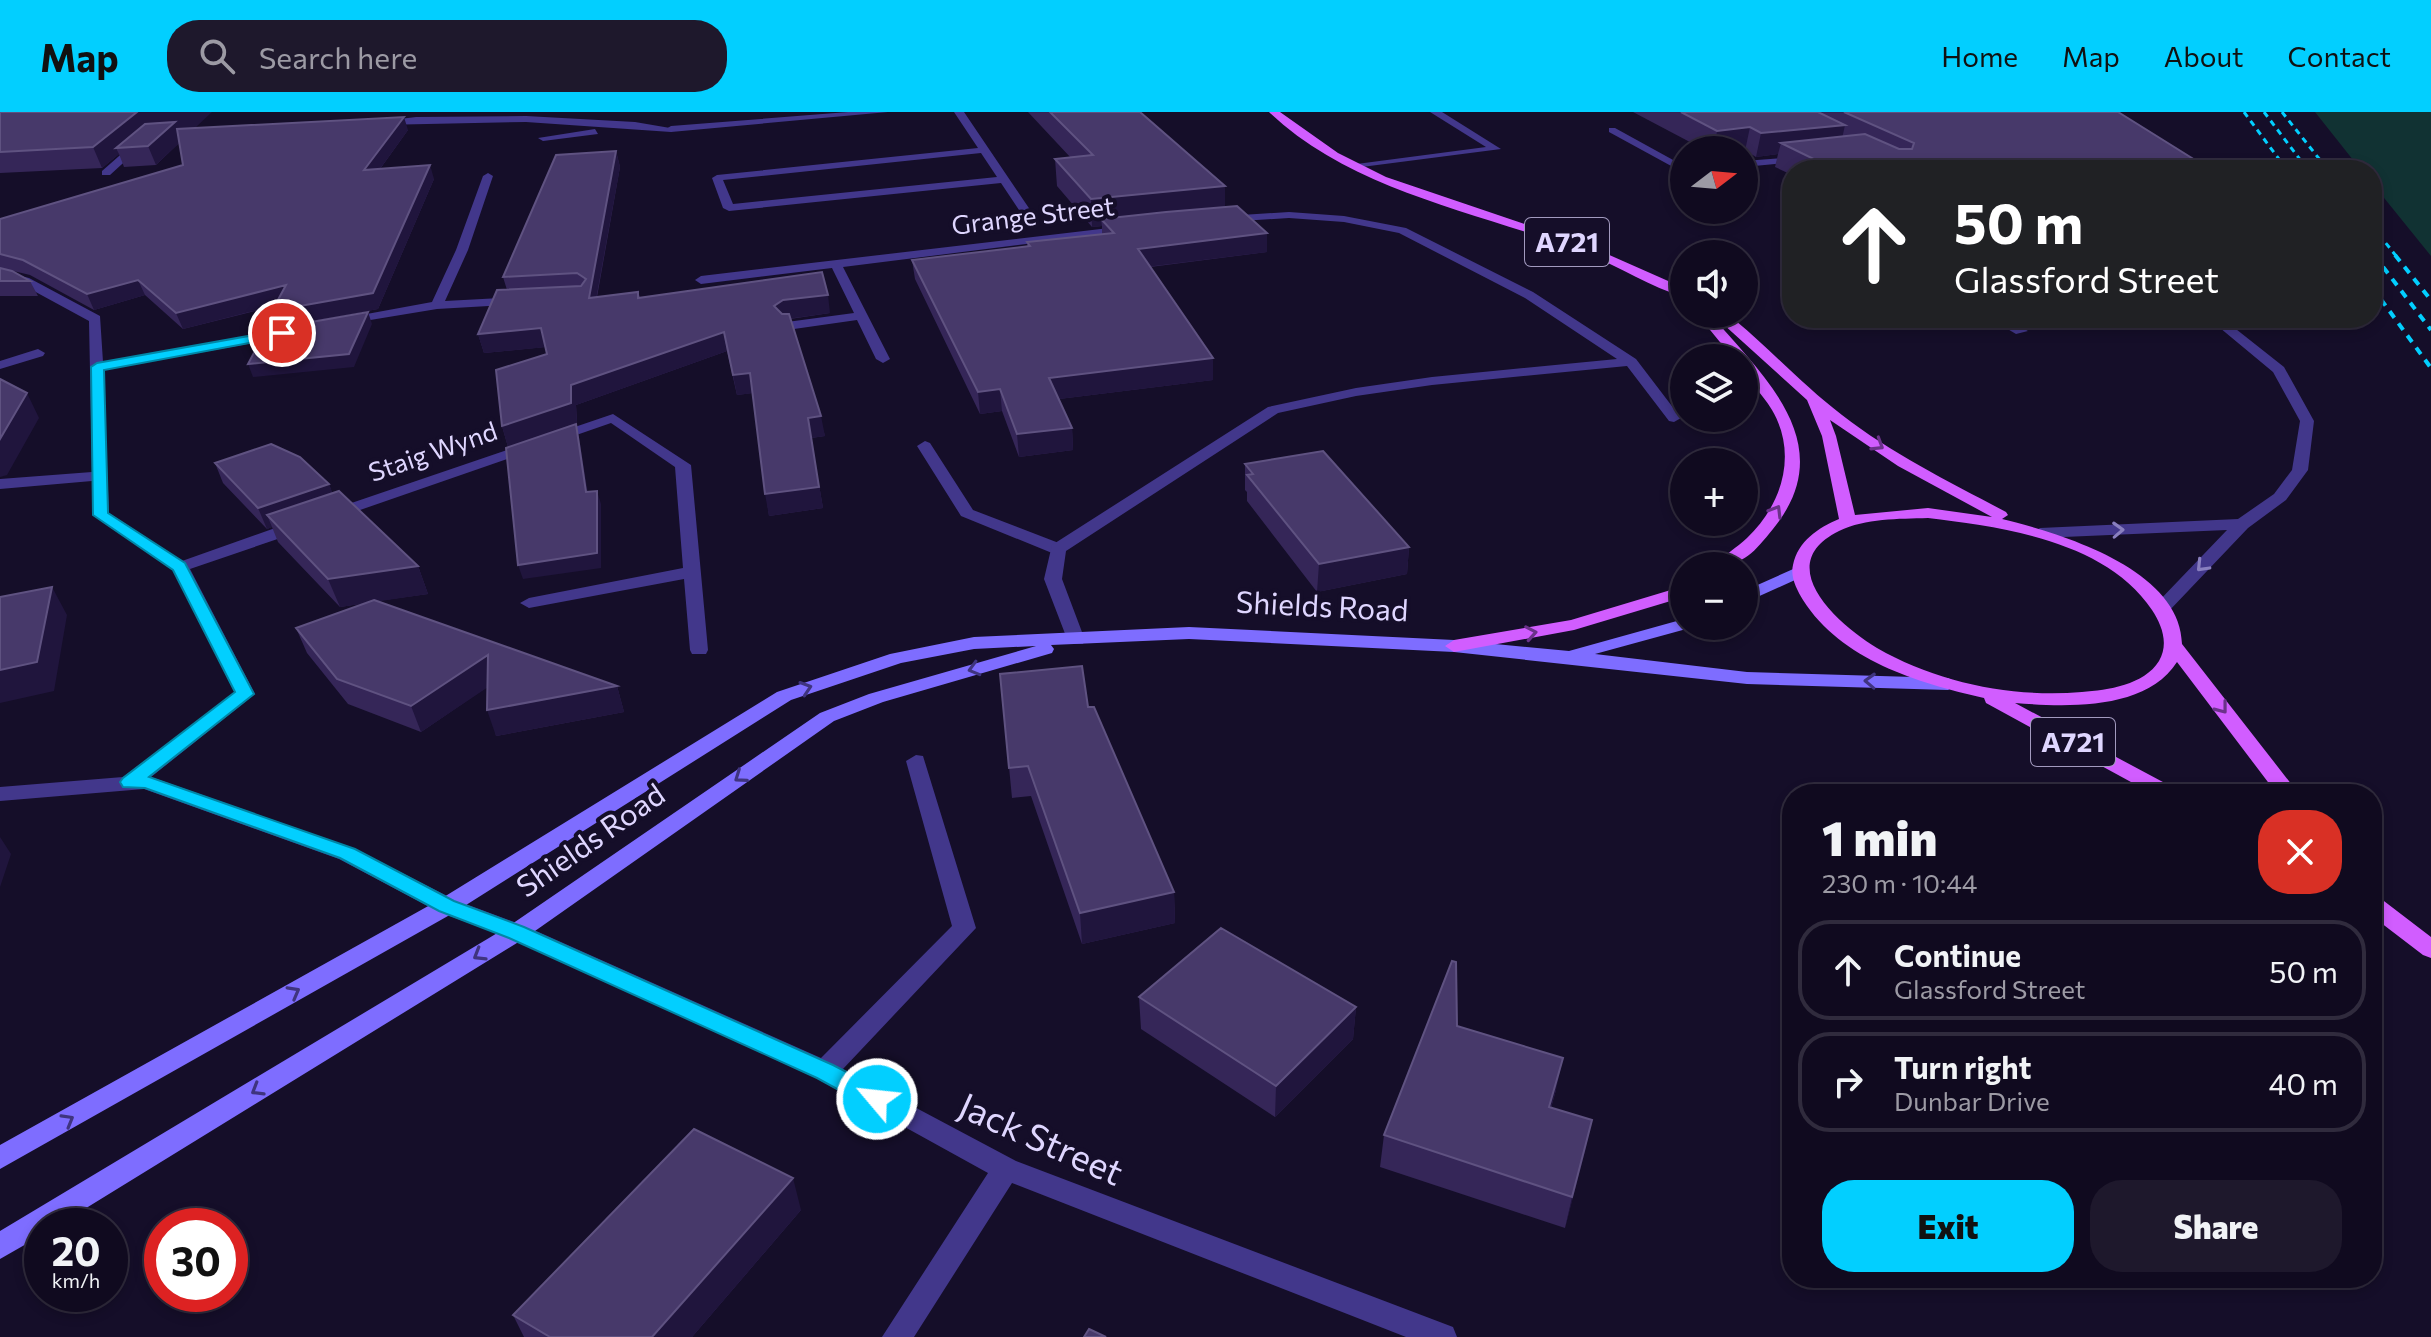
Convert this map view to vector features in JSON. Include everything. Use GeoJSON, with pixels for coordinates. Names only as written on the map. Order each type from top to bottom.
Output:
{"type":"FeatureCollection","features":[{"type":"Feature","properties":{"kind":"main road","name":"A721"},"geometry":{"type":"LineString","coordinates":[[1274,112],[1334,155],[1354,165],[1446,203],[1585,248],[1670,287]]}},
{"type":"Feature","properties":{"kind":"main road"},"geometry":{"type":"LineString","coordinates":[[1715,328],[1728,344]]}},
{"type":"Feature","properties":{"kind":"main road"},"geometry":{"type":"LineString","coordinates":[[1736,328],[1765,351],[1814,400],[1861,435],[1918,471],[2022,527]]}},
{"type":"Feature","properties":{"kind":"main road"},"geometry":{"type":"LineString","coordinates":[[1740,552],[1761,535],[1791,484],[1794,453],[1787,423],[1758,383]]}},
{"type":"Feature","properties":{"kind":"main road"},"geometry":{"type":"LineString","coordinates":[[1814,400],[1829,436],[1848,522]]}},
{"type":"Feature","properties":{"kind":"main road"},"geometry":{"type":"LineString","coordinates":[[1928,513],[1974,517],[2040,533],[2091,553],[2133,579],[2162,608],[2172,627],[2174,646],[2165,666],[2145,683],[2112,694],[2073,699],[2041,699],[1977,691],[1948,684],[1887,661],[1840,632],[1810,601],[1800,571],[1806,551],[1822,534],[1848,522],[1885,514],[1928,513]]}},
{"type":"Feature","properties":{"kind":"main road"},"geometry":{"type":"LineString","coordinates":[[1758,591],[1800,571]]}},
{"type":"Feature","properties":{"kind":"main road"},"geometry":{"type":"LineString","coordinates":[[1454,646],[1574,625],[1670,595]]}},
{"type":"Feature","properties":{"kind":"main road","name":"Shields Road"},"geometry":{"type":"LineString","coordinates":[[1565,656],[1670,628]]}},
{"type":"Feature","properties":{"kind":"main road","name":"Shields Road"},"geometry":{"type":"LineString","coordinates":[[0,1158],[447,906],[784,696],[912,655],[974,643],[1189,633],[1454,646],[1747,678],[1948,684]]}},
{"type":"Feature","properties":{"kind":"main road","name":"Shields Road"},"geometry":{"type":"LineString","coordinates":[[0,1246],[517,932],[827,717],[903,690],[1076,640]]}},
{"type":"Feature","properties":{"kind":"main road"},"geometry":{"type":"LineString","coordinates":[[2174,646],[2280,784]]}},
{"type":"Feature","properties":{"kind":"main road","name":"A721"},"geometry":{"type":"LineString","coordinates":[[1977,691],[2150,784]]}},
{"type":"Feature","properties":{"kind":"main road"},"geometry":{"type":"LineString","coordinates":[[2382,911],[2431,949]]}},
{"type":"Feature","properties":{"kind":"street"},"geometry":{"type":"LineString","coordinates":[[400,112],[427,120]]}},
{"type":"Feature","properties":{"kind":"street"},"geometry":{"type":"LineString","coordinates":[[365,123],[478,117],[671,129],[883,112]]}},
{"type":"Feature","properties":{"kind":"street"},"geometry":{"type":"LineString","coordinates":[[959,112],[1031,220]]}},
{"type":"Feature","properties":{"kind":"street"},"geometry":{"type":"LineString","coordinates":[[1354,165],[1496,149],[1435,112]]}},
{"type":"Feature","properties":{"kind":"street"},"geometry":{"type":"LineString","coordinates":[[543,138],[646,126]]}},
{"type":"Feature","properties":{"kind":"street"},"geometry":{"type":"LineString","coordinates":[[1612,130],[1670,162]]}},
{"type":"Feature","properties":{"kind":"street"},"geometry":{"type":"LineString","coordinates":[[106,173],[148,136]]}},
{"type":"Feature","properties":{"kind":"street"},"geometry":{"type":"LineString","coordinates":[[984,150],[717,178],[729,208],[1004,179]]}},
{"type":"Feature","properties":{"kind":"street"},"geometry":{"type":"LineString","coordinates":[[1758,162],[1817,156]]}},
{"type":"Feature","properties":{"kind":"street"},"geometry":{"type":"LineString","coordinates":[[437,305],[462,250],[488,176]]}},
{"type":"Feature","properties":{"kind":"street"},"geometry":{"type":"LineString","coordinates":[[1206,220],[1289,215],[1344,219],[1402,230],[1529,295],[1631,362],[1670,413]]}},
{"type":"Feature","properties":{"kind":"street","name":"Grange Street"},"geometry":{"type":"LineString","coordinates":[[701,280],[1134,228]]}},
{"type":"Feature","properties":{"kind":"street"},"geometry":{"type":"LineString","coordinates":[[836,264],[883,359]]}},
{"type":"Feature","properties":{"kind":"street"},"geometry":{"type":"LineString","coordinates":[[0,275],[25,281],[95,319],[101,515],[180,567],[245,694],[130,782]]}},
{"type":"Feature","properties":{"kind":"street"},"geometry":{"type":"LineString","coordinates":[[329,325],[437,305],[538,300]]}},
{"type":"Feature","properties":{"kind":"street"},"geometry":{"type":"LineString","coordinates":[[787,326],[861,316]]}},
{"type":"Feature","properties":{"kind":"street"},"geometry":{"type":"LineString","coordinates":[[2015,328],[2021,331]]}},
{"type":"Feature","properties":{"kind":"street"},"geometry":{"type":"LineString","coordinates":[[2162,608],[2242,524],[2280,497],[2300,470],[2307,421],[2279,370],[2226,328]]}},
{"type":"Feature","properties":{"kind":"street"},"geometry":{"type":"LineString","coordinates":[[97,367],[298,330]]}},
{"type":"Feature","properties":{"kind":"street"},"geometry":{"type":"LineString","coordinates":[[0,365],[38,353]]}},
{"type":"Feature","properties":{"kind":"street"},"geometry":{"type":"LineString","coordinates":[[1076,640],[1053,579],[1058,549],[1273,410],[1356,392],[1432,381],[1631,362]]}},
{"type":"Feature","properties":{"kind":"street","name":"Staig Wynd"},"geometry":{"type":"LineString","coordinates":[[180,567],[613,418],[683,465],[699,650]]}},
{"type":"Feature","properties":{"kind":"street"},"geometry":{"type":"LineString","coordinates":[[925,446],[967,513],[1058,549]]}},
{"type":"Feature","properties":{"kind":"street"},"geometry":{"type":"LineString","coordinates":[[0,484],[100,476]]}},
{"type":"Feature","properties":{"kind":"street"},"geometry":{"type":"LineString","coordinates":[[2040,533],[2242,524]]}},
{"type":"Feature","properties":{"kind":"street"},"geometry":{"type":"LineString","coordinates":[[529,603],[692,572]]}},
{"type":"Feature","properties":{"kind":"street"},"geometry":{"type":"LineString","coordinates":[[825,1071],[964,928],[916,761]]}},
{"type":"Feature","properties":{"kind":"street","name":"Jack Street"},"geometry":{"type":"LineString","coordinates":[[0,794],[146,782],[347,854],[447,906],[517,932],[825,1071],[1006,1169],[1442,1337]]}},
{"type":"Feature","properties":{"kind":"street"},"geometry":{"type":"LineString","coordinates":[[897,1337],[1006,1169]]}},
{"type":"Feature","properties":{"kind":"green space"},"geometry":{"type":"Polygon","coordinates":[[[2315,112],[2431,112],[2431,256],[2382,195],[2382,160],[2353,160],[2315,112]]]}},
{"type":"Feature","properties":{"kind":"building"},"geometry":{"type":"Polygon","coordinates":[[[0,112],[137,112],[93,147],[0,152],[0,112]]]}},
{"type":"Feature","properties":{"kind":"building"},"geometry":{"type":"Polygon","coordinates":[[[1050,112],[1140,112],[1225,186],[1091,199],[1055,159],[1093,155],[1050,112]]]}},
{"type":"Feature","properties":{"kind":"building"},"geometry":{"type":"Polygon","coordinates":[[[1681,112],[1818,112],[1845,125],[1761,133],[1750,127],[1717,131],[1681,112]]]}},
{"type":"Feature","properties":{"kind":"building"},"geometry":{"type":"Polygon","coordinates":[[[1844,112],[2118,112],[2195,160],[1816,160],[1781,143],[1865,134],[1899,149],[1912,149],[1914,143],[1844,112]]]}},
{"type":"Feature","properties":{"kind":"building"},"geometry":{"type":"Polygon","coordinates":[[[404,117],[364,170],[430,165],[373,293],[272,311],[286,285],[176,313],[138,280],[87,294],[23,260],[0,254],[0,219],[183,165],[177,129],[404,117]]]}},
{"type":"Feature","properties":{"kind":"building"},"geometry":{"type":"Polygon","coordinates":[[[175,122],[148,146],[116,148],[145,124],[175,122]]]}},
{"type":"Feature","properties":{"kind":"building"},"geometry":{"type":"Polygon","coordinates":[[[616,151],[589,298],[638,292],[638,298],[822,272],[828,295],[783,300],[774,306],[782,314],[789,314],[821,416],[808,418],[819,487],[765,494],[750,373],[733,375],[724,332],[571,385],[571,403],[502,426],[496,370],[547,354],[541,328],[478,334],[497,290],[581,286],[586,279],[577,273],[503,277],[556,155],[616,151]]]}},
{"type":"Feature","properties":{"kind":"building"},"geometry":{"type":"Polygon","coordinates":[[[1237,206],[1267,233],[1138,249],[1213,358],[1049,378],[1072,428],[1017,434],[1000,389],[978,392],[912,260],[1030,246],[1027,242],[1114,233],[1101,219],[1237,206]]]}},
{"type":"Feature","properties":{"kind":"building"},"geometry":{"type":"Polygon","coordinates":[[[0,268],[12,271],[30,281],[0,281],[0,268]]]}},
{"type":"Feature","properties":{"kind":"building"},"geometry":{"type":"Polygon","coordinates":[[[368,312],[349,354],[248,364],[266,330],[368,312]]]}},
{"type":"Feature","properties":{"kind":"building"},"geometry":{"type":"Polygon","coordinates":[[[0,379],[27,393],[0,439],[0,379]]]}},
{"type":"Feature","properties":{"kind":"building"},"geometry":{"type":"Polygon","coordinates":[[[576,424],[586,492],[597,491],[597,553],[518,565],[506,448],[576,424]]]}},
{"type":"Feature","properties":{"kind":"building"},"geometry":{"type":"Polygon","coordinates":[[[271,444],[300,457],[329,484],[258,508],[215,463],[271,444]]]}},
{"type":"Feature","properties":{"kind":"building"},"geometry":{"type":"Polygon","coordinates":[[[1323,451],[1409,547],[1319,564],[1247,475],[1253,474],[1245,464],[1323,451]]]}},
{"type":"Feature","properties":{"kind":"building"},"geometry":{"type":"Polygon","coordinates":[[[339,491],[418,566],[328,579],[267,515],[339,491]]]}},
{"type":"Feature","properties":{"kind":"building"},"geometry":{"type":"Polygon","coordinates":[[[52,587],[37,662],[0,670],[0,597],[52,587]]]}},
{"type":"Feature","properties":{"kind":"building"},"geometry":{"type":"Polygon","coordinates":[[[374,600],[617,686],[487,710],[488,655],[411,706],[337,679],[296,628],[374,600]]]}},
{"type":"Feature","properties":{"kind":"building"},"geometry":{"type":"Polygon","coordinates":[[[1082,666],[1088,707],[1094,707],[1174,892],[1080,913],[1028,766],[1009,768],[1000,674],[1082,666]]]}},
{"type":"Feature","properties":{"kind":"building"},"geometry":{"type":"Polygon","coordinates":[[[1221,928],[1356,1007],[1276,1086],[1139,997],[1221,928]]]}},
{"type":"Feature","properties":{"kind":"building"},"geometry":{"type":"Polygon","coordinates":[[[1452,961],[1456,962],[1457,1026],[1563,1058],[1549,1107],[1592,1120],[1572,1197],[1384,1135],[1452,961]]]}},
{"type":"Feature","properties":{"kind":"building"},"geometry":{"type":"Polygon","coordinates":[[[694,1129],[793,1178],[652,1337],[550,1337],[513,1315],[694,1129]]]}},
{"type":"Feature","properties":{"kind":"building"},"geometry":{"type":"Polygon","coordinates":[[[1089,1329],[1106,1337],[1084,1337],[1089,1329]]]}},
{"type":"Feature","properties":{"kind":"railway"},"geometry":{"type":"LineString","coordinates":[[2244,112],[2280,160]]}},
{"type":"Feature","properties":{"kind":"railway"},"geometry":{"type":"LineString","coordinates":[[2264,112],[2300,160]]}},
{"type":"Feature","properties":{"kind":"railway"},"geometry":{"type":"LineString","coordinates":[[2282,112],[2320,160]]}},
{"type":"Feature","properties":{"kind":"railway"},"geometry":{"type":"LineString","coordinates":[[2382,238],[2397,257]]}},
{"type":"Feature","properties":{"kind":"railway"},"geometry":{"type":"LineString","coordinates":[[2395,255],[2431,300]]}},
{"type":"Feature","properties":{"kind":"railway"},"geometry":{"type":"LineString","coordinates":[[2382,266],[2431,330]]}},
{"type":"Feature","properties":{"kind":"railway"},"geometry":{"type":"LineString","coordinates":[[2382,301],[2431,368]]}},
{"type":"Feature","properties":{"kind":"route"},"geometry":{"type":"LineString","coordinates":[[282,333],[97,367],[101,515],[180,567],[245,694],[130,782],[146,782],[347,854],[447,906],[517,932],[825,1071],[877,1099]]}}]}
